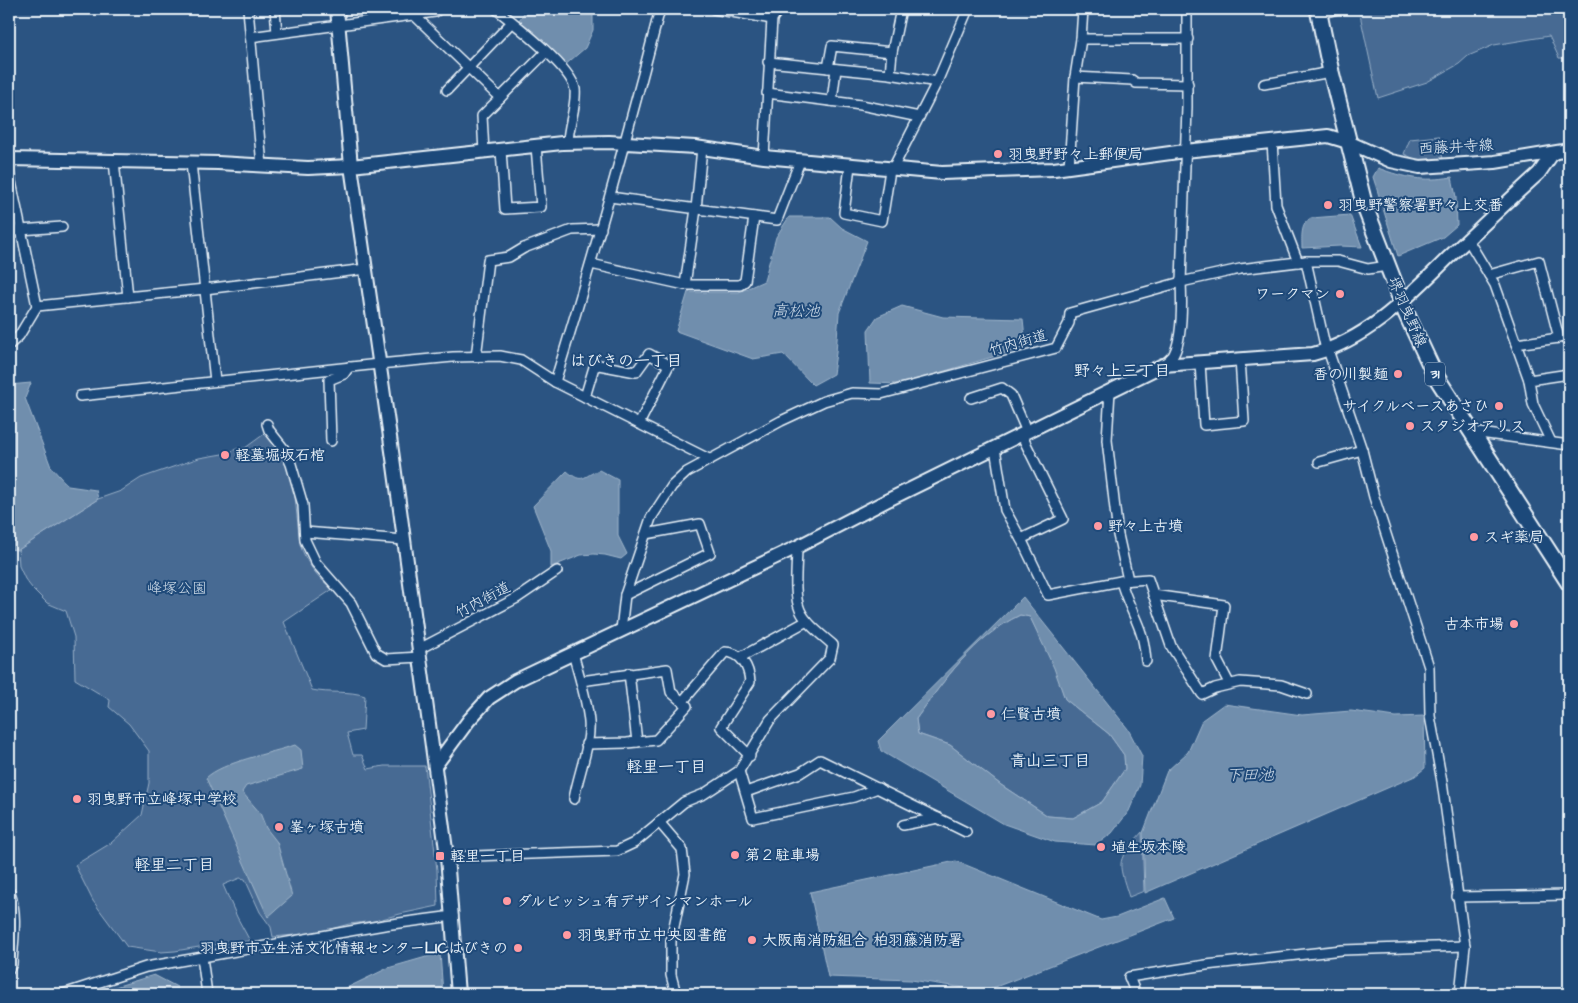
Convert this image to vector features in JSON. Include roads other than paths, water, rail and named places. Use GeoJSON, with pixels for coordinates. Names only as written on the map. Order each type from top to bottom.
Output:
{"type":"FeatureCollection","features":[{"type":"Feature","properties":{"kind":"main road","name":"堺羽曳野線"},"geometry":{"type":"LineString","coordinates":[[1318,11],[1331,72],[1365,207],[1401,302],[1435,375],[1569,583]]}},
{"type":"Feature","properties":{"kind":"street"},"geometry":{"type":"LineString","coordinates":[[248,9],[262,166]]}},
{"type":"Feature","properties":{"kind":"street"},"geometry":{"type":"LineString","coordinates":[[275,9],[277,33]]}},
{"type":"Feature","properties":{"kind":"street"},"geometry":{"type":"LineString","coordinates":[[337,9],[351,166],[447,857],[458,994]]}},
{"type":"Feature","properties":{"kind":"street"},"geometry":{"type":"LineString","coordinates":[[250,37],[435,12],[439,9]]}},
{"type":"Feature","properties":{"kind":"street"},"geometry":{"type":"LineString","coordinates":[[496,9],[546,52],[557,63],[574,87],[575,97],[568,133],[568,143]]}},
{"type":"Feature","properties":{"kind":"street"},"geometry":{"type":"LineString","coordinates":[[555,382],[601,229],[660,9]]}},
{"type":"Feature","properties":{"kind":"street"},"geometry":{"type":"LineString","coordinates":[[714,9],[772,19]]}},
{"type":"Feature","properties":{"kind":"street"},"geometry":{"type":"LineString","coordinates":[[764,157],[768,62],[772,19],[779,9]]}},
{"type":"Feature","properties":{"kind":"street"},"geometry":{"type":"LineString","coordinates":[[890,74],[892,52],[901,9]]}},
{"type":"Feature","properties":{"kind":"street"},"geometry":{"type":"LineString","coordinates":[[850,166],[844,213],[882,221],[891,170],[937,82],[968,9]]}},
{"type":"Feature","properties":{"kind":"street"},"geometry":{"type":"LineString","coordinates":[[1069,167],[1075,77],[1082,39],[1083,9]]}},
{"type":"Feature","properties":{"kind":"street"},"geometry":{"type":"LineString","coordinates":[[435,766],[469,720],[489,698],[515,681],[797,547],[1110,392],[1163,365],[1174,355],[1182,309],[1181,282],[1188,84],[1187,9]]}},
{"type":"Feature","properties":{"kind":"street"},"geometry":{"type":"LineString","coordinates":[[1318,11],[1337,9]]}},
{"type":"Feature","properties":{"kind":"street"},"geometry":{"type":"LineString","coordinates":[[414,14],[500,98]]}},
{"type":"Feature","properties":{"kind":"street"},"geometry":{"type":"LineString","coordinates":[[447,90],[512,22]]}},
{"type":"Feature","properties":{"kind":"street"},"geometry":{"type":"LineString","coordinates":[[1082,39],[1188,39]]}},
{"type":"Feature","properties":{"kind":"street"},"geometry":{"type":"LineString","coordinates":[[832,101],[832,46],[892,52]]}},
{"type":"Feature","properties":{"kind":"street"},"geometry":{"type":"LineString","coordinates":[[484,152],[482,116],[546,52]]}},
{"type":"Feature","properties":{"kind":"street"},"geometry":{"type":"LineString","coordinates":[[768,62],[890,74],[937,82]]}},
{"type":"Feature","properties":{"kind":"street"},"geometry":{"type":"LineString","coordinates":[[1264,84],[1331,72]]}},
{"type":"Feature","properties":{"kind":"street"},"geometry":{"type":"LineString","coordinates":[[1075,77],[1132,80],[1136,83],[1188,84]]}},
{"type":"Feature","properties":{"kind":"street"},"geometry":{"type":"LineString","coordinates":[[767,93],[861,105],[918,118]]}},
{"type":"Feature","properties":{"kind":"street","name":"西藤井寺線"},"geometry":{"type":"LineString","coordinates":[[9,159],[218,163],[308,168],[351,166],[568,143],[623,142],[702,148],[764,157],[891,170],[951,173],[1006,172],[1069,167],[1185,151],[1328,136],[1348,142],[1391,161],[1420,167],[1495,162],[1569,150]]}},
{"type":"Feature","properties":{"kind":"street"},"geometry":{"type":"LineString","coordinates":[[1272,142],[1276,205],[1302,261],[1327,350],[1362,450],[1374,497],[1429,667],[1430,716],[1442,782],[1465,946],[1460,994]]}},
{"type":"Feature","properties":{"kind":"street"},"geometry":{"type":"LineString","coordinates":[[501,150],[505,209],[541,207],[536,146]]}},
{"type":"Feature","properties":{"kind":"street"},"geometry":{"type":"LineString","coordinates":[[684,285],[696,209],[702,148]]}},
{"type":"Feature","properties":{"kind":"street"},"geometry":{"type":"LineString","coordinates":[[1163,365],[1313,354],[1327,350],[1355,337],[1389,313],[1468,240],[1539,172],[1553,153]]}},
{"type":"Feature","properties":{"kind":"street"},"geometry":{"type":"LineString","coordinates":[[114,161],[128,297]]}},
{"type":"Feature","properties":{"kind":"street"},"geometry":{"type":"LineString","coordinates":[[610,197],[777,220],[800,161]]}},
{"type":"Feature","properties":{"kind":"street"},"geometry":{"type":"LineString","coordinates":[[192,163],[215,381]]}},
{"type":"Feature","properties":{"kind":"street"},"geometry":{"type":"LineString","coordinates":[[9,172],[37,306],[19,336],[9,345]]}},
{"type":"Feature","properties":{"kind":"street"},"geometry":{"type":"LineString","coordinates":[[591,264],[684,285],[740,285],[745,282],[754,217]]}},
{"type":"Feature","properties":{"kind":"street"},"geometry":{"type":"LineString","coordinates":[[9,232],[62,227]]}},
{"type":"Feature","properties":{"kind":"street"},"geometry":{"type":"LineString","coordinates":[[476,357],[488,260],[509,257],[524,248],[572,230],[601,229]]}},
{"type":"Feature","properties":{"kind":"street"},"geometry":{"type":"LineString","coordinates":[[1468,240],[1495,285],[1529,380],[1533,404],[1551,442]]}},
{"type":"Feature","properties":{"kind":"street"},"geometry":{"type":"LineString","coordinates":[[1181,282],[1240,269],[1302,261],[1338,261],[1368,269],[1387,266]]}},
{"type":"Feature","properties":{"kind":"street"},"geometry":{"type":"LineString","coordinates":[[1489,275],[1539,261],[1559,338],[1516,344]]}},
{"type":"Feature","properties":{"kind":"street"},"geometry":{"type":"LineString","coordinates":[[37,306],[205,289],[366,269]]}},
{"type":"Feature","properties":{"kind":"street","name":"竹内街道"},"geometry":{"type":"LineString","coordinates":[[621,630],[625,595],[651,518],[672,486],[687,472],[824,400],[852,393],[881,394],[1056,348],[1069,324],[1070,314],[1181,282]]}},
{"type":"Feature","properties":{"kind":"street"},"geometry":{"type":"LineString","coordinates":[[585,397],[594,367],[599,365],[636,372],[649,354],[669,365],[639,424]]}},
{"type":"Feature","properties":{"kind":"street"},"geometry":{"type":"LineString","coordinates":[[80,396],[379,364],[453,357],[500,356],[520,360],[555,382],[709,459]]}},
{"type":"Feature","properties":{"kind":"street"},"geometry":{"type":"LineString","coordinates":[[1200,363],[1204,425],[1244,421],[1240,360]]}},
{"type":"Feature","properties":{"kind":"street"},"geometry":{"type":"LineString","coordinates":[[331,441],[329,380],[344,374],[349,367]]}},
{"type":"Feature","properties":{"kind":"street"},"geometry":{"type":"LineString","coordinates":[[1529,380],[1569,374]]}},
{"type":"Feature","properties":{"kind":"street"},"geometry":{"type":"LineString","coordinates":[[971,398],[1002,388],[1011,395],[1024,433],[1063,519],[1021,539]]}},
{"type":"Feature","properties":{"kind":"street"},"geometry":{"type":"LineString","coordinates":[[1110,392],[1107,440],[1125,581],[1124,594],[1140,630],[1146,661]]}},
{"type":"Feature","properties":{"kind":"street"},"geometry":{"type":"LineString","coordinates":[[267,424],[269,430],[284,449],[291,464],[303,504],[305,540],[316,563],[351,603],[376,653],[386,659],[419,653]]}},
{"type":"Feature","properties":{"kind":"street"},"geometry":{"type":"LineString","coordinates":[[1472,432],[1569,445]]}},
{"type":"Feature","properties":{"kind":"street"},"geometry":{"type":"LineString","coordinates":[[994,448],[1005,510],[1048,595],[1125,581],[1148,580],[1171,646],[1202,694],[1240,682],[1281,685],[1307,694]]}},
{"type":"Feature","properties":{"kind":"street"},"geometry":{"type":"LineString","coordinates":[[1319,462],[1362,450]]}},
{"type":"Feature","properties":{"kind":"street"},"geometry":{"type":"LineString","coordinates":[[625,595],[710,553],[700,524],[646,534]]}},
{"type":"Feature","properties":{"kind":"street"},"geometry":{"type":"LineString","coordinates":[[305,532],[404,540]]}},
{"type":"Feature","properties":{"kind":"street"},"geometry":{"type":"LineString","coordinates":[[447,857],[617,851],[634,843],[684,802],[704,794],[739,771],[750,756],[770,720],[830,658],[833,645],[807,621],[800,611],[797,598],[797,547]]}},
{"type":"Feature","properties":{"kind":"street","name":"竹内街道"},"geometry":{"type":"LineString","coordinates":[[419,653],[517,598],[558,571]]}},
{"type":"Feature","properties":{"kind":"street"},"geometry":{"type":"LineString","coordinates":[[1153,595],[1224,605],[1217,660],[1229,684]]}},
{"type":"Feature","properties":{"kind":"street"},"geometry":{"type":"LineString","coordinates":[[741,657],[807,621]]}},
{"type":"Feature","properties":{"kind":"street"},"geometry":{"type":"LineString","coordinates":[[684,701],[725,652],[733,652],[741,657],[750,674],[750,682],[721,727],[750,756]]}},
{"type":"Feature","properties":{"kind":"street"},"geometry":{"type":"LineString","coordinates":[[574,653],[589,723],[574,799]]}},
{"type":"Feature","properties":{"kind":"street"},"geometry":{"type":"LineString","coordinates":[[580,681],[667,669],[671,692],[688,706],[656,740],[586,744]]}},
{"type":"Feature","properties":{"kind":"street"},"geometry":{"type":"LineString","coordinates":[[629,673],[637,742]]}},
{"type":"Feature","properties":{"kind":"street"},"geometry":{"type":"LineString","coordinates":[[746,792],[800,773],[820,760],[966,832]]}},
{"type":"Feature","properties":{"kind":"street"},"geometry":{"type":"LineString","coordinates":[[739,771],[754,818],[854,797],[878,788]]}},
{"type":"Feature","properties":{"kind":"street"},"geometry":{"type":"LineString","coordinates":[[903,825],[938,818]]}},
{"type":"Feature","properties":{"kind":"street"},"geometry":{"type":"LineString","coordinates":[[659,822],[682,849],[684,874],[671,941],[671,975],[676,994]]}},
{"type":"Feature","properties":{"kind":"street"},"geometry":{"type":"LineString","coordinates":[[9,968],[12,964],[14,926],[14,905],[10,893]]}},
{"type":"Feature","properties":{"kind":"street"},"geometry":{"type":"LineString","coordinates":[[1457,897],[1569,895]]}},
{"type":"Feature","properties":{"kind":"street"},"geometry":{"type":"LineString","coordinates":[[63,994],[146,967],[384,925],[453,916]]}},
{"type":"Feature","properties":{"kind":"street"},"geometry":{"type":"LineString","coordinates":[[1136,994],[1129,978],[1206,965],[1342,950],[1465,946]]}},
{"type":"Feature","properties":{"kind":"street"},"geometry":{"type":"LineString","coordinates":[[202,957],[207,994]]}},
{"type":"Feature","properties":{"kind":"water"},"geometry":{"type":"Polygon","coordinates":[[[527,9],[593,9],[593,30],[585,48],[564,66],[537,35],[519,20],[527,9]]]}},
{"type":"Feature","properties":{"kind":"water"},"geometry":{"type":"Polygon","coordinates":[[[1378,168],[1414,178],[1452,177],[1456,197],[1457,225],[1443,237],[1398,256],[1373,177],[1378,168]]]}},
{"type":"Feature","properties":{"kind":"water"},"geometry":{"type":"Polygon","coordinates":[[[1350,215],[1362,247],[1302,248],[1303,227],[1311,218],[1350,215]]]}},
{"type":"Feature","properties":{"kind":"water","name":"高松池"},"geometry":{"type":"Polygon","coordinates":[[[789,217],[830,217],[842,228],[867,241],[839,313],[833,374],[813,385],[783,354],[753,359],[676,331],[688,292],[739,292],[764,281],[776,237],[789,217]]]}},
{"type":"Feature","properties":{"kind":"water"},"geometry":{"type":"Polygon","coordinates":[[[902,306],[943,317],[1023,319],[1026,347],[901,384],[870,383],[868,330],[877,317],[902,306]]]}},
{"type":"Feature","properties":{"kind":"water"},"geometry":{"type":"Polygon","coordinates":[[[31,383],[25,398],[51,467],[68,486],[96,490],[98,499],[18,550],[9,549],[9,385],[31,383]]]}},
{"type":"Feature","properties":{"kind":"water"},"geometry":{"type":"Polygon","coordinates":[[[599,470],[618,480],[618,536],[627,554],[621,559],[605,555],[581,555],[551,567],[551,551],[533,506],[567,471],[576,478],[583,478],[599,470]]]}},
{"type":"Feature","properties":{"kind":"water"},"geometry":{"type":"Polygon","coordinates":[[[1023,597],[1128,729],[1142,756],[1140,785],[1129,811],[1112,833],[1096,845],[1055,842],[1004,824],[881,751],[878,741],[1023,597]],[[1020,615],[1004,624],[988,635],[962,660],[916,719],[918,734],[950,745],[1001,785],[1048,816],[1073,818],[1102,802],[1125,769],[1124,755],[1109,734],[1065,699],[1054,668],[1030,617],[1020,615]]]}},
{"type":"Feature","properties":{"kind":"water","name":"下田池"},"geometry":{"type":"Polygon","coordinates":[[[1224,704],[1302,715],[1351,711],[1396,717],[1424,716],[1425,768],[1415,776],[1145,893],[1143,833],[1167,771],[1188,752],[1202,720],[1224,704]]]}},
{"type":"Feature","properties":{"kind":"water"},"geometry":{"type":"Polygon","coordinates":[[[295,745],[301,750],[303,769],[246,786],[242,792],[260,813],[266,828],[277,842],[292,896],[268,917],[206,778],[223,767],[295,745]]]}},
{"type":"Feature","properties":{"kind":"water"},"geometry":{"type":"Polygon","coordinates":[[[956,861],[1101,920],[1117,917],[1165,898],[1174,918],[985,991],[911,980],[828,977],[810,892],[956,861]]]}},
{"type":"Feature","properties":{"kind":"water"},"geometry":{"type":"Polygon","coordinates":[[[440,953],[443,994],[334,994],[388,968],[440,953]]]}},
{"type":"Feature","properties":{"kind":"water"},"geometry":{"type":"Polygon","coordinates":[[[154,975],[177,987],[178,994],[92,994],[154,975]]]}},
{"type":"Feature","properties":{"kind":"place","name":"羽曳野野々上郵便局"},"geometry":{"type":"Point","coordinates":[998,154]}},
{"type":"Feature","properties":{"kind":"place","name":"羽曳野警察署野々上交番"},"geometry":{"type":"Point","coordinates":[1328,205]}},
{"type":"Feature","properties":{"kind":"place","name":"ワークマン"},"geometry":{"type":"Point","coordinates":[1340,294]}},
{"type":"Feature","properties":{"kind":"place","name":"香の川製麺"},"geometry":{"type":"Point","coordinates":[1398,374]}},
{"type":"Feature","properties":{"kind":"place","name":"サイクルベースあさひ"},"geometry":{"type":"Point","coordinates":[1499,406]}},
{"type":"Feature","properties":{"kind":"place","name":"スタジオアリス"},"geometry":{"type":"Point","coordinates":[1410,426]}},
{"type":"Feature","properties":{"kind":"place","name":"軽墓堀坂石棺"},"geometry":{"type":"Point","coordinates":[225,455]}},
{"type":"Feature","properties":{"kind":"place","name":"野々上古墳"},"geometry":{"type":"Point","coordinates":[1098,526]}},
{"type":"Feature","properties":{"kind":"place","name":"スギ薬局"},"geometry":{"type":"Point","coordinates":[1474,537]}},
{"type":"Feature","properties":{"kind":"place","name":"古本市場"},"geometry":{"type":"Point","coordinates":[1514,624]}},
{"type":"Feature","properties":{"kind":"place","name":"仁賢古墳"},"geometry":{"type":"Point","coordinates":[991,714]}},
{"type":"Feature","properties":{"kind":"place","name":"羽曳野市立峰塚中学校"},"geometry":{"type":"Point","coordinates":[77,799]}},
{"type":"Feature","properties":{"kind":"place","name":"峯ヶ塚古墳"},"geometry":{"type":"Point","coordinates":[279,827]}},
{"type":"Feature","properties":{"kind":"place","name":"埴生坂本陵"},"geometry":{"type":"Point","coordinates":[1101,847]}},
{"type":"Feature","properties":{"kind":"place","name":"第２駐車場"},"geometry":{"type":"Point","coordinates":[735,855]}},
{"type":"Feature","properties":{"kind":"place","name":"軽里一丁目"},"geometry":{"type":"Point","coordinates":[440,856]}},
{"type":"Feature","properties":{"kind":"place","name":"ダルビッシュ有デザインマンホール"},"geometry":{"type":"Point","coordinates":[507,901]}},
{"type":"Feature","properties":{"kind":"place","name":"羽曳野市立中央図書館"},"geometry":{"type":"Point","coordinates":[567,935]}},
{"type":"Feature","properties":{"kind":"place","name":"大阪南消防組合 柏羽藤消防署"},"geometry":{"type":"Point","coordinates":[752,940]}},
{"type":"Feature","properties":{"kind":"place","name":"羽曳野市立生活文化情報センターLICはびきの"},"geometry":{"type":"Point","coordinates":[518,948]}},
{"type":"Feature","properties":{"kind":"district","name":"はびきの一丁目"},"geometry":{"type":"Point","coordinates":[626,361]}},
{"type":"Feature","properties":{"kind":"district","name":"野々上三丁目"},"geometry":{"type":"Point","coordinates":[1122,371]}},
{"type":"Feature","properties":{"kind":"district","name":"青山三丁目"},"geometry":{"type":"Point","coordinates":[1050,761]}},
{"type":"Feature","properties":{"kind":"district","name":"軽里一丁目"},"geometry":{"type":"Point","coordinates":[666,767]}},
{"type":"Feature","properties":{"kind":"district","name":"軽里二丁目"},"geometry":{"type":"Point","coordinates":[174,865]}},
{"type":"Feature","properties":{"kind":"park label","name":"峰塚公園"},"geometry":{"type":"Point","coordinates":[177,588]}}]}
